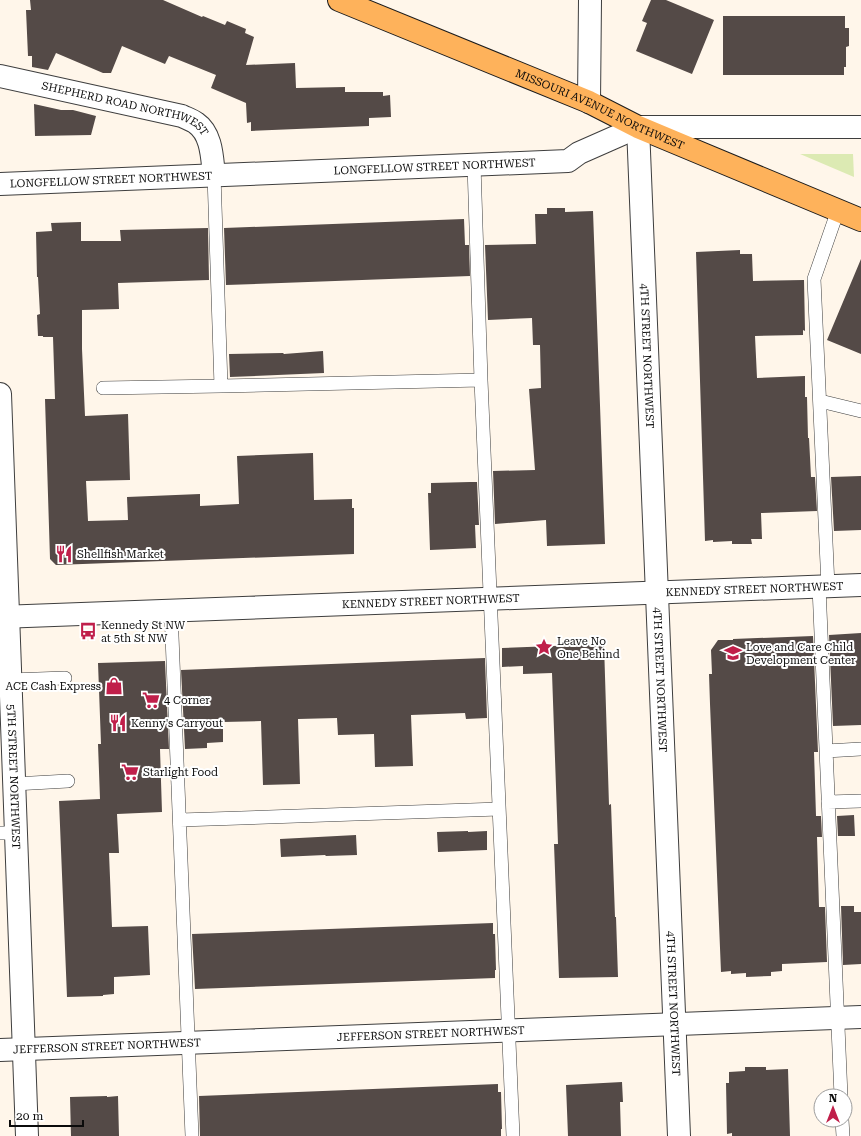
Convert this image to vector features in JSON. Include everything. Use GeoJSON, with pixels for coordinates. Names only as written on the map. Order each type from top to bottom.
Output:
{"type":"FeatureCollection","features":[{"type":"Feature","properties":{"kind":"main road","name":"MISSOURI AVENUE NORTHWEST"},"geometry":{"type":"LineString","coordinates":[[339,0],[589,102],[638,127],[861,220]]}},
{"type":"Feature","properties":{"kind":"street"},"geometry":{"type":"LineString","coordinates":[[589,102],[590,0]]}},
{"type":"Feature","properties":{"kind":"street","name":"SHEPHERD ROAD NORTHWEST"},"geometry":{"type":"LineString","coordinates":[[0,76],[182,116],[197,123],[206,133],[211,148],[214,175]]}},
{"type":"Feature","properties":{"kind":"street","name":"LONGFELLOW STREET NORTHWEST"},"geometry":{"type":"LineString","coordinates":[[0,184],[568,161],[579,153],[638,127],[861,127]]}},
{"type":"Feature","properties":{"kind":"street","name":"4TH STREET NORTHWEST"},"geometry":{"type":"LineString","coordinates":[[638,127],[679,1136]]}},
{"type":"Feature","properties":{"kind":"street","name":"5TH STREET NORTHWEST"},"geometry":{"type":"LineString","coordinates":[[0,394],[4,617],[10,680],[14,784],[8,833],[24,1049],[27,1136]]}},
{"type":"Feature","properties":{"kind":"street","name":"KENNEDY STREET NORTHWEST"},"geometry":{"type":"LineString","coordinates":[[4,617],[861,585]]}},
{"type":"Feature","properties":{"kind":"street","name":"JEFFERSON STREET NORTHWEST"},"geometry":{"type":"LineString","coordinates":[[0,1050],[861,1017]]}},
{"type":"Feature","properties":{"kind":"lane"},"geometry":{"type":"LineString","coordinates":[[474,165],[481,380],[513,1136]]}},
{"type":"Feature","properties":{"kind":"lane"},"geometry":{"type":"LineString","coordinates":[[214,175],[221,386]]}},
{"type":"Feature","properties":{"kind":"lane"},"geometry":{"type":"LineString","coordinates":[[838,210],[814,279],[820,401],[826,750],[841,1088]]}},
{"type":"Feature","properties":{"kind":"lane"},"geometry":{"type":"LineString","coordinates":[[103,388],[481,380]]}},
{"type":"Feature","properties":{"kind":"lane"},"geometry":{"type":"LineString","coordinates":[[820,401],[861,410]]}},
{"type":"Feature","properties":{"kind":"lane"},"geometry":{"type":"LineString","coordinates":[[171,611],[192,1136]]}},
{"type":"Feature","properties":{"kind":"lane"},"geometry":{"type":"LineString","coordinates":[[10,680],[65,678]]}},
{"type":"Feature","properties":{"kind":"lane"},"geometry":{"type":"LineString","coordinates":[[826,750],[861,749]]}},
{"type":"Feature","properties":{"kind":"lane"},"geometry":{"type":"LineString","coordinates":[[14,784],[68,781]]}},
{"type":"Feature","properties":{"kind":"lane"},"geometry":{"type":"LineString","coordinates":[[828,802],[861,801]]}},
{"type":"Feature","properties":{"kind":"lane"},"geometry":{"type":"LineString","coordinates":[[180,820],[499,809]]}},
{"type":"Feature","properties":{"kind":"green space"},"geometry":{"type":"Polygon","coordinates":[[[800,154],[853,154],[854,177],[800,154]]]}},
{"type":"Feature","properties":{"kind":"building"},"geometry":{"type":"Polygon","coordinates":[[[30,0],[163,0],[202,17],[203,16],[225,25],[227,21],[246,29],[245,33],[254,37],[246,65],[295,63],[296,88],[345,87],[345,92],[383,92],[383,96],[390,95],[391,117],[369,118],[369,126],[251,131],[251,122],[247,123],[246,103],[211,88],[216,75],[169,56],[165,64],[122,46],[111,73],[103,73],[56,53],[48,70],[32,67],[32,56],[28,56],[26,10],[31,10],[30,0]]]}},
{"type":"Feature","properties":{"kind":"building"},"geometry":{"type":"Polygon","coordinates":[[[651,0],[666,0],[714,20],[692,74],[636,51],[647,23],[642,21],[651,0]]]}},
{"type":"Feature","properties":{"kind":"building"},"geometry":{"type":"Polygon","coordinates":[[[723,16],[845,16],[845,28],[849,28],[849,46],[846,47],[846,67],[844,67],[844,75],[723,75],[723,16]]]}},
{"type":"Feature","properties":{"kind":"building"},"geometry":{"type":"Polygon","coordinates":[[[34,104],[61,110],[73,110],[96,116],[91,135],[35,136],[34,104]]]}},
{"type":"Feature","properties":{"kind":"building"},"geometry":{"type":"Polygon","coordinates":[[[547,208],[565,208],[565,212],[593,211],[605,544],[547,546],[546,520],[495,524],[493,471],[535,470],[529,389],[541,388],[540,345],[533,345],[532,318],[488,320],[485,245],[536,244],[535,214],[547,214],[547,208]]]}},
{"type":"Feature","properties":{"kind":"building"},"geometry":{"type":"Polygon","coordinates":[[[464,219],[465,245],[469,245],[470,276],[226,285],[224,228],[464,219]]]}},
{"type":"Feature","properties":{"kind":"building"},"geometry":{"type":"Polygon","coordinates":[[[81,222],[81,241],[121,241],[120,230],[208,228],[209,280],[118,283],[119,309],[82,310],[85,416],[128,414],[130,480],[86,481],[88,521],[128,520],[127,497],[200,494],[200,506],[239,504],[237,456],[313,453],[314,500],[352,499],[352,508],[354,508],[354,554],[56,565],[50,559],[45,399],[55,399],[53,337],[38,336],[37,315],[40,314],[36,232],[52,231],[51,223],[81,222]]]}},
{"type":"Feature","properties":{"kind":"building"},"geometry":{"type":"Polygon","coordinates":[[[740,250],[740,254],[752,254],[753,281],[804,280],[805,331],[803,330],[803,335],[755,336],[757,378],[805,376],[805,397],[807,397],[811,477],[815,477],[817,511],[761,513],[762,539],[751,539],[752,544],[732,544],[732,541],[705,541],[696,252],[740,250]]]}},
{"type":"Feature","properties":{"kind":"building"},"geometry":{"type":"Polygon","coordinates":[[[861,259],[861,354],[827,340],[861,259]]]}},
{"type":"Feature","properties":{"kind":"building"},"geometry":{"type":"Polygon","coordinates":[[[323,351],[324,373],[230,377],[229,354],[284,354],[323,351]]]}},
{"type":"Feature","properties":{"kind":"building"},"geometry":{"type":"Polygon","coordinates":[[[861,476],[861,530],[834,531],[831,477],[861,476]]]}},
{"type":"Feature","properties":{"kind":"building"},"geometry":{"type":"Polygon","coordinates":[[[477,482],[479,525],[475,525],[476,548],[430,550],[428,493],[431,493],[431,483],[477,482]]]}},
{"type":"Feature","properties":{"kind":"building"},"geometry":{"type":"Polygon","coordinates":[[[861,633],[861,725],[833,726],[829,635],[861,633]]]}},
{"type":"Feature","properties":{"kind":"building"},"geometry":{"type":"Polygon","coordinates":[[[813,636],[818,752],[814,752],[816,816],[821,816],[822,837],[817,837],[819,907],[825,907],[827,962],[782,964],[782,971],[771,972],[771,976],[746,977],[746,973],[731,974],[731,971],[721,972],[709,674],[712,674],[711,650],[718,640],[813,636]]]}},
{"type":"Feature","properties":{"kind":"building"},"geometry":{"type":"Polygon","coordinates":[[[604,644],[609,805],[611,804],[618,977],[559,978],[554,844],[558,844],[552,673],[523,674],[523,666],[502,667],[502,648],[604,644]]]}},
{"type":"Feature","properties":{"kind":"building"},"geometry":{"type":"Polygon","coordinates":[[[485,658],[487,718],[466,719],[465,713],[411,715],[413,766],[375,767],[374,734],[338,735],[337,718],[298,719],[300,784],[263,785],[261,721],[223,722],[223,742],[207,743],[207,748],[185,749],[181,670],[485,658]]]}},
{"type":"Feature","properties":{"kind":"building"},"geometry":{"type":"Polygon","coordinates":[[[165,661],[169,749],[160,749],[162,812],[117,814],[119,853],[109,853],[112,927],[148,926],[150,975],[114,977],[114,994],[103,996],[67,997],[59,801],[100,799],[98,744],[101,744],[98,663],[165,661]]]}},
{"type":"Feature","properties":{"kind":"building"},"geometry":{"type":"Polygon","coordinates":[[[854,815],[855,836],[838,836],[837,816],[854,815]]]}},
{"type":"Feature","properties":{"kind":"building"},"geometry":{"type":"Polygon","coordinates":[[[487,831],[487,850],[438,852],[437,832],[487,831]]]}},
{"type":"Feature","properties":{"kind":"building"},"geometry":{"type":"Polygon","coordinates":[[[356,835],[357,855],[281,857],[280,839],[356,835]]]}},
{"type":"Feature","properties":{"kind":"building"},"geometry":{"type":"Polygon","coordinates":[[[841,906],[854,906],[854,912],[861,912],[861,964],[843,965],[841,906]]]}},
{"type":"Feature","properties":{"kind":"building"},"geometry":{"type":"Polygon","coordinates":[[[493,923],[493,934],[495,934],[495,978],[195,989],[192,934],[493,923]]]}},
{"type":"Feature","properties":{"kind":"building"},"geometry":{"type":"Polygon","coordinates":[[[745,1067],[766,1067],[766,1070],[788,1069],[790,1136],[732,1136],[732,1133],[727,1134],[726,1083],[729,1083],[729,1072],[745,1071],[745,1067]]]}},
{"type":"Feature","properties":{"kind":"building"},"geometry":{"type":"Polygon","coordinates":[[[622,1082],[623,1102],[620,1102],[621,1136],[568,1136],[566,1085],[622,1082]]]}},
{"type":"Feature","properties":{"kind":"building"},"geometry":{"type":"Polygon","coordinates":[[[498,1084],[498,1092],[501,1092],[501,1136],[200,1136],[199,1096],[498,1084]]]}},
{"type":"Feature","properties":{"kind":"building"},"geometry":{"type":"Polygon","coordinates":[[[118,1096],[119,1136],[71,1136],[70,1097],[118,1096]]]}},
{"type":"Feature","properties":{"kind":"place","name":"Shellfish Market"},"geometry":{"type":"Point","coordinates":[64,554]}},
{"type":"Feature","properties":{"kind":"place","name":"Kennedy St NW at 5th St NW"},"geometry":{"type":"Point","coordinates":[88,631]}},
{"type":"Feature","properties":{"kind":"place","name":"Leave No One Behind"},"geometry":{"type":"Point","coordinates":[544,647]}},
{"type":"Feature","properties":{"kind":"place","name":"Love and Care Child Development Center"},"geometry":{"type":"Point","coordinates":[733,653]}},
{"type":"Feature","properties":{"kind":"place","name":"ACE Cash Express"},"geometry":{"type":"Point","coordinates":[114,686]}},
{"type":"Feature","properties":{"kind":"place","name":"4 Corner"},"geometry":{"type":"Point","coordinates":[151,700]}},
{"type":"Feature","properties":{"kind":"place","name":"Kenny's Carryout"},"geometry":{"type":"Point","coordinates":[118,723]}},
{"type":"Feature","properties":{"kind":"place","name":"Starlight Food"},"geometry":{"type":"Point","coordinates":[130,772]}}]}
